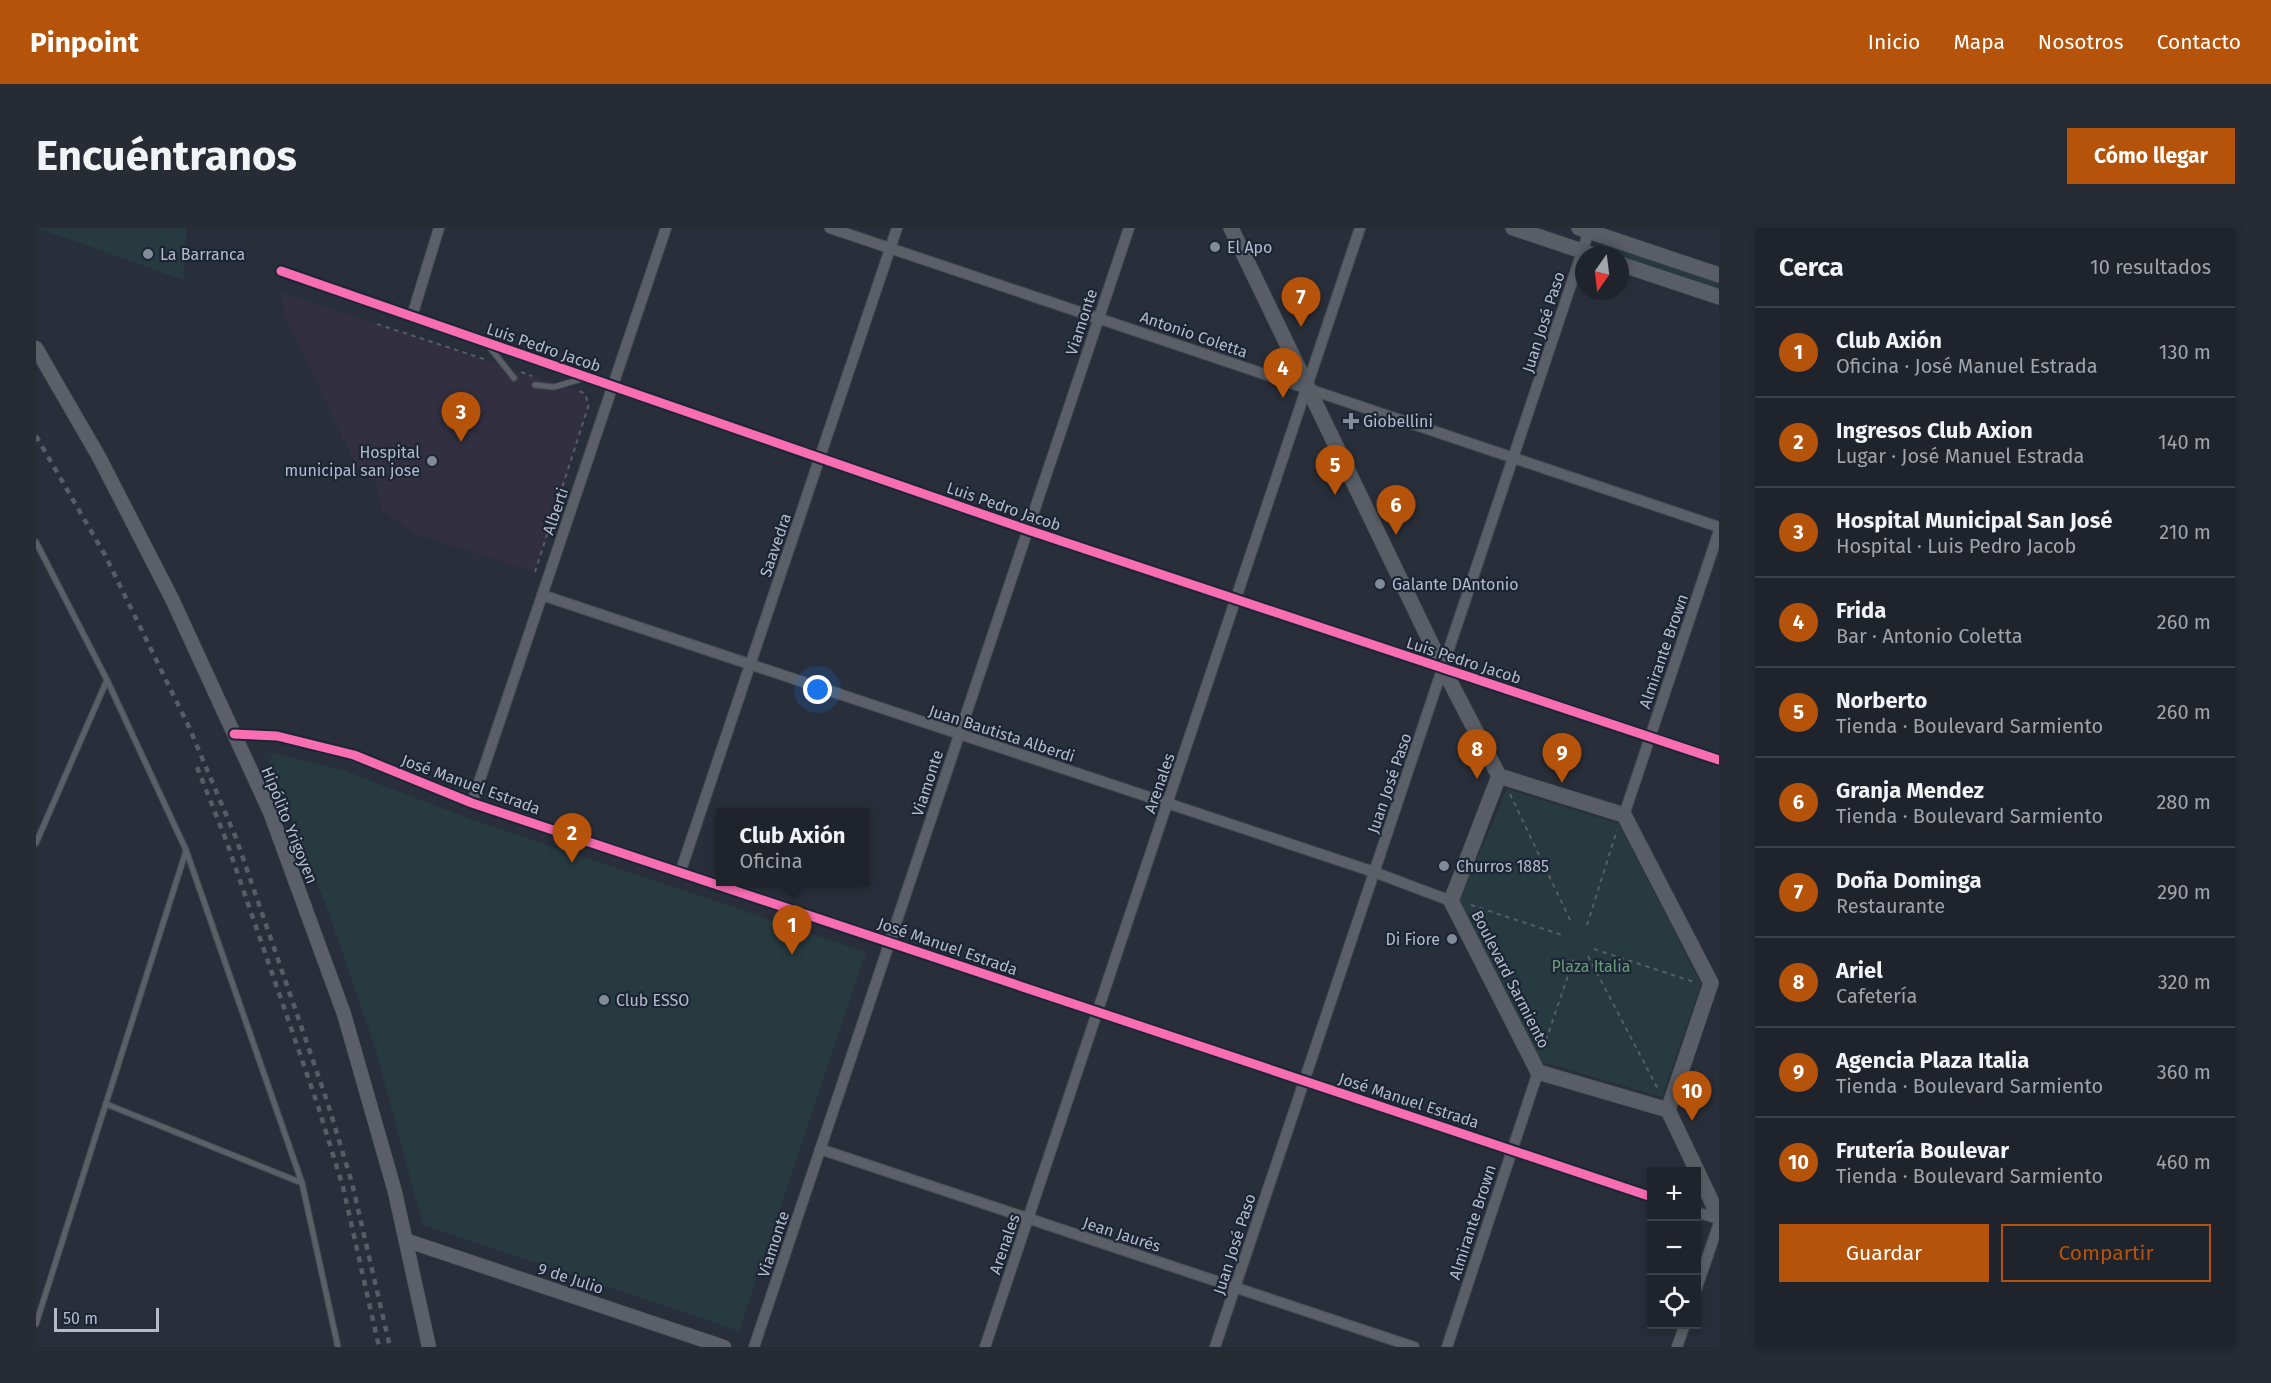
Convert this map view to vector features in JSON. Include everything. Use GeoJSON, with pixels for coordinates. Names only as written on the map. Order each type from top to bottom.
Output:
{"type":"FeatureCollection","features":[{"type":"Feature","properties":{"kind":"main road"},"geometry":{"type":"LineString","coordinates":[[1231,228],[1443,668],[1499,776],[1624,815],[1710,985],[1668,1110],[1719,1220]]}},
{"type":"Feature","properties":{"kind":"main road"},"geometry":{"type":"LineString","coordinates":[[1513,228],[1575,249]]}},
{"type":"Feature","properties":{"kind":"main road"},"geometry":{"type":"LineString","coordinates":[[1586,229],[1719,275]]}},
{"type":"Feature","properties":{"kind":"main road"},"geometry":{"type":"LineString","coordinates":[[1629,267],[1719,297]]}},
{"type":"Feature","properties":{"kind":"main road","name":"Boulevard Sarmiento"},"geometry":{"type":"LineString","coordinates":[[1499,776],[1451,901],[1538,1072],[1668,1110]]}},
{"type":"Feature","properties":{"kind":"street"},"geometry":{"type":"LineString","coordinates":[[412,316],[439,228]]}},
{"type":"Feature","properties":{"kind":"street","name":"Alberti"},"geometry":{"type":"LineString","coordinates":[[472,803],[666,228]]}},
{"type":"Feature","properties":{"kind":"street","name":"Antonio Coletta"},"geometry":{"type":"LineString","coordinates":[[830,228],[1719,529]]}},
{"type":"Feature","properties":{"kind":"street","name":"Saavedra"},"geometry":{"type":"LineString","coordinates":[[680,873],[897,228]]}},
{"type":"Feature","properties":{"kind":"street","name":"Viamonte"},"geometry":{"type":"LineString","coordinates":[[754,1347],[891,943],[958,734],[1128,228]]}},
{"type":"Feature","properties":{"kind":"street","name":"Arenales"},"geometry":{"type":"LineString","coordinates":[[985,1347],[1360,228]]}},
{"type":"Feature","properties":{"kind":"street","name":"Juan José Paso"},"geometry":{"type":"LineString","coordinates":[[1586,229],[1587,246]]}},
{"type":"Feature","properties":{"kind":"street","name":"Luis Pedro Jacob"},"geometry":{"type":"LineString","coordinates":[[281,271],[1236,601],[1719,760]]}},
{"type":"Feature","properties":{"kind":"street","name":"Juan José Paso"},"geometry":{"type":"LineString","coordinates":[[1215,1347],[1514,458],[1575,289]]}},
{"type":"Feature","properties":{"kind":"street","name":"Hipólito Yrigoyen"},"geometry":{"type":"LineString","coordinates":[[36,348],[110,477],[172,599],[270,812],[344,1014],[408,1241],[429,1347]]}},
{"type":"Feature","properties":{"kind":"street","name":"Almirante Brown"},"geometry":{"type":"LineString","coordinates":[[1624,815],[1719,529]]}},
{"type":"Feature","properties":{"kind":"street","name":"Juan Bautista Alberdi"},"geometry":{"type":"LineString","coordinates":[[542,595],[1374,872],[1451,901]]}},
{"type":"Feature","properties":{"kind":"street","name":"José Manuel Estrada"},"geometry":{"type":"LineString","coordinates":[[234,734],[277,736],[354,755],[472,803],[716,885]]}},
{"type":"Feature","properties":{"kind":"street","name":"José Manuel Estrada"},"geometry":{"type":"LineString","coordinates":[[719,886],[1647,1195]]}},
{"type":"Feature","properties":{"kind":"street","name":"Almirante Brown"},"geometry":{"type":"LineString","coordinates":[[1447,1347],[1538,1072]]}},
{"type":"Feature","properties":{"kind":"street","name":"Jean Jaurés"},"geometry":{"type":"LineString","coordinates":[[820,1149],[1414,1347]]}},
{"type":"Feature","properties":{"kind":"street"},"geometry":{"type":"LineString","coordinates":[[1701,1214],[1719,1220],[1701,1275]]}},
{"type":"Feature","properties":{"kind":"street","name":"9 de Julio"},"geometry":{"type":"LineString","coordinates":[[408,1241],[724,1347]]}},
{"type":"Feature","properties":{"kind":"street"},"geometry":{"type":"LineString","coordinates":[[1677,1347],[1683,1329]]}},
{"type":"Feature","properties":{"kind":"lane"},"geometry":{"type":"LineString","coordinates":[[486,342],[514,378]]}},
{"type":"Feature","properties":{"kind":"lane"},"geometry":{"type":"LineString","coordinates":[[535,385],[549,388],[586,377]]}},
{"type":"Feature","properties":{"kind":"lane"},"geometry":{"type":"LineString","coordinates":[[36,542],[107,680],[186,850],[302,1183],[338,1347]]}},
{"type":"Feature","properties":{"kind":"lane"},"geometry":{"type":"LineString","coordinates":[[36,843],[107,680]]}},
{"type":"Feature","properties":{"kind":"lane"},"geometry":{"type":"LineString","coordinates":[[36,1324],[186,850]]}},
{"type":"Feature","properties":{"kind":"lane"},"geometry":{"type":"LineString","coordinates":[[106,1104],[302,1183]]}},
{"type":"Feature","properties":{"kind":"path"},"geometry":{"type":"LineString","coordinates":[[377,324],[537,377]]}},
{"type":"Feature","properties":{"kind":"path"},"geometry":{"type":"LineString","coordinates":[[535,572],[589,404],[584,393],[560,385]]}},
{"type":"Feature","properties":{"kind":"path"},"geometry":{"type":"LineString","coordinates":[[1518,792],[1507,789],[1572,924]]}},
{"type":"Feature","properties":{"kind":"path"},"geometry":{"type":"LineString","coordinates":[[1587,925],[1619,824],[1624,834]]}},
{"type":"Feature","properties":{"kind":"path"},"geometry":{"type":"LineString","coordinates":[[1469,905],[1562,935]]}},
{"type":"Feature","properties":{"kind":"path"},"geometry":{"type":"LineString","coordinates":[[1594,949],[1710,985]]}},
{"type":"Feature","properties":{"kind":"path"},"geometry":{"type":"LineString","coordinates":[[1588,956],[1662,1097],[1666,1085]]}},
{"type":"Feature","properties":{"kind":"path"},"geometry":{"type":"LineString","coordinates":[[1543,1050],[1574,958]]}},
{"type":"Feature","properties":{"kind":"shaded area"},"geometry":{"type":"Polygon","coordinates":[[[282,293],[584,393],[589,404],[535,572],[415,534],[383,510],[374,480],[361,475],[284,314],[282,293]]]}},
{"type":"Feature","properties":{"kind":"green space","name":"La Barranca"},"geometry":{"type":"Polygon","coordinates":[[[38,228],[186,228],[184,280],[38,228]]]}},
{"type":"Feature","properties":{"kind":"green space"},"geometry":{"type":"Polygon","coordinates":[[[1629,252],[1719,281],[1719,289],[1629,259],[1629,252]]]}},
{"type":"Feature","properties":{"kind":"green space","name":"Club ESSO"},"geometry":{"type":"Polygon","coordinates":[[[273,753],[345,771],[473,820],[866,952],[739,1331],[423,1225],[375,1047],[327,908],[269,762],[273,753]]]}},
{"type":"Feature","properties":{"kind":"green space","name":"Plaza Italia"},"geometry":{"type":"Polygon","coordinates":[[[1507,789],[1619,824],[1701,984],[1662,1097],[1539,1061],[1459,901],[1507,789]]]}},
{"type":"Feature","properties":{"kind":"railway"},"geometry":{"type":"LineString","coordinates":[[36,436],[105,555],[189,727],[236,838],[327,1101],[352,1183],[390,1347]]}},
{"type":"Feature","properties":{"kind":"railway"},"geometry":{"type":"LineString","coordinates":[[197,767],[226,840],[318,1106],[343,1187],[379,1347]]}},
{"type":"Feature","properties":{"kind":"cycle path"},"geometry":{"type":"LineString","coordinates":[[281,271],[1028,530],[1719,760]]}},
{"type":"Feature","properties":{"kind":"cycle path"},"geometry":{"type":"LineString","coordinates":[[234,734],[277,736],[354,755],[472,803],[716,884]]}},
{"type":"Feature","properties":{"kind":"cycle path"},"geometry":{"type":"LineString","coordinates":[[721,886],[1647,1195]]}},
{"type":"Feature","properties":{"kind":"place","name":"El Apo"},"geometry":{"type":"Point","coordinates":[1215,247]}},
{"type":"Feature","properties":{"kind":"place","name":"La Barranca"},"geometry":{"type":"Point","coordinates":[148,254]}},
{"type":"Feature","properties":{"kind":"place","name":"Doña Dominga"},"geometry":{"type":"Point","coordinates":[1301,327]}},
{"type":"Feature","properties":{"kind":"place","name":"Frida"},"geometry":{"type":"Point","coordinates":[1283,398]}},
{"type":"Feature","properties":{"kind":"place","name":"Giobellini"},"geometry":{"type":"Point","coordinates":[1351,421]}},
{"type":"Feature","properties":{"kind":"place","name":"Hospital Municipal San José"},"geometry":{"type":"Point","coordinates":[461,442]}},
{"type":"Feature","properties":{"kind":"place","name":"Hospital municipal san jose"},"geometry":{"type":"Point","coordinates":[432,461]}},
{"type":"Feature","properties":{"kind":"place","name":"Norberto"},"geometry":{"type":"Point","coordinates":[1335,495]}},
{"type":"Feature","properties":{"kind":"place","name":"Granja Mendez"},"geometry":{"type":"Point","coordinates":[1396,535]}},
{"type":"Feature","properties":{"kind":"place","name":"Galante DAntonio"},"geometry":{"type":"Point","coordinates":[1380,584]}},
{"type":"Feature","properties":{"kind":"place","name":"Ariel"},"geometry":{"type":"Point","coordinates":[1477,779]}},
{"type":"Feature","properties":{"kind":"place","name":"Agencia Plaza Italia"},"geometry":{"type":"Point","coordinates":[1562,783]}},
{"type":"Feature","properties":{"kind":"place","name":"Ingresos Club Axion"},"geometry":{"type":"Point","coordinates":[572,863]}},
{"type":"Feature","properties":{"kind":"place","name":"Churros 1885"},"geometry":{"type":"Point","coordinates":[1444,866]}},
{"type":"Feature","properties":{"kind":"place","name":"Di Fiore"},"geometry":{"type":"Point","coordinates":[1452,939]}},
{"type":"Feature","properties":{"kind":"place","name":"Club Axión"},"geometry":{"type":"Point","coordinates":[792,955]}},
{"type":"Feature","properties":{"kind":"place","name":"Club ESSO"},"geometry":{"type":"Point","coordinates":[604,1000]}},
{"type":"Feature","properties":{"kind":"place","name":"Frutería Boulevar"},"geometry":{"type":"Point","coordinates":[1692,1121]}}]}
